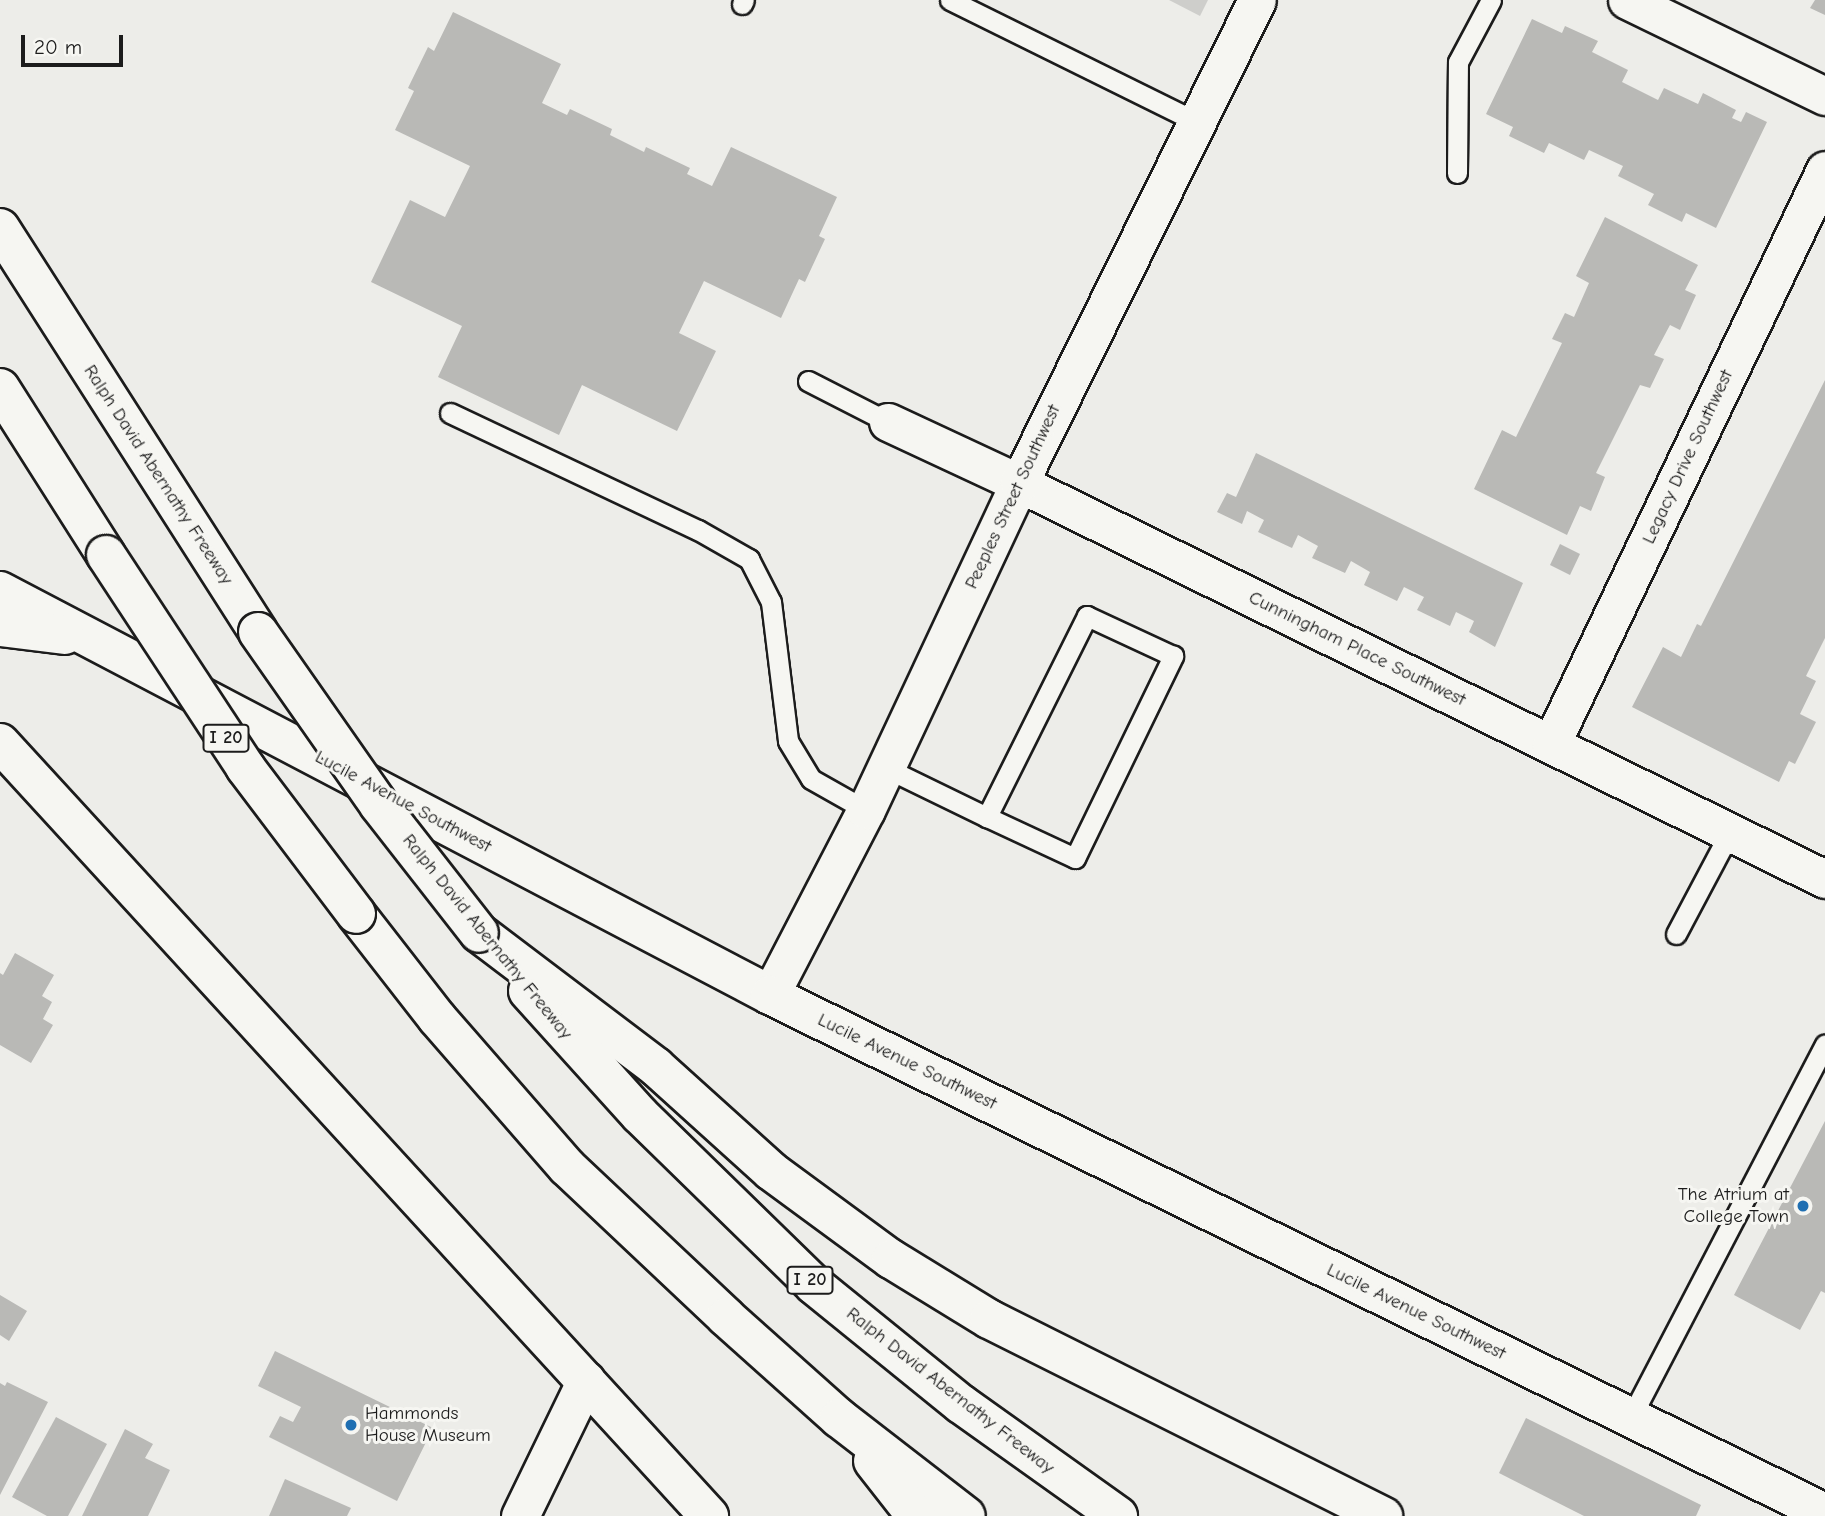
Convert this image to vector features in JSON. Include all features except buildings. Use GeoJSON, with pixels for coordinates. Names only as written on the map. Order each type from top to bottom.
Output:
{"type":"FeatureCollection","features":[{"type":"Feature","properties":{"kind":"main road","name":"Ralph David Abernathy Freeway"},"geometry":{"type":"LineString","coordinates":[[0,228],[258,632],[379,805],[479,933],[538,1003],[650,1125],[814,1285],[961,1404],[1118,1516]]}},
{"type":"Feature","properties":{"kind":"main road","name":"I 20"},"geometry":{"type":"LineString","coordinates":[[0,388],[245,767],[445,1028],[567,1167],[726,1317],[839,1418],[967,1516]]}},
{"type":"Feature","properties":{"kind":"main road","name":"Lucile Avenue Southwest"},"geometry":{"type":"LineString","coordinates":[[0,591],[770,995],[1825,1513]]}},
{"type":"Feature","properties":{"kind":"main road"},"geometry":{"type":"LineString","coordinates":[[0,627],[91,639]]}},
{"type":"Feature","properties":{"kind":"main road"},"geometry":{"type":"LineString","coordinates":[[0,743],[709,1516]]}},
{"type":"Feature","properties":{"kind":"main road"},"geometry":{"type":"LineString","coordinates":[[479,933],[656,1067],[771,1171],[891,1259],[989,1319],[1383,1516]]}},
{"type":"Feature","properties":{"kind":"main road"},"geometry":{"type":"LineString","coordinates":[[839,1418],[916,1516]]}},
{"type":"Feature","properties":{"kind":"street","name":"Peeples Street Southwest"},"geometry":{"type":"LineString","coordinates":[[770,995],[866,810],[1019,483],[1257,0]]}},
{"type":"Feature","properties":{"kind":"street"},"geometry":{"type":"LineString","coordinates":[[1627,0],[1825,96]]}},
{"type":"Feature","properties":{"kind":"street","name":"Legacy Drive Southwest"},"geometry":{"type":"LineString","coordinates":[[1551,744],[1825,170]]}},
{"type":"Feature","properties":{"kind":"street","name":"Cunningham Place Southwest"},"geometry":{"type":"LineString","coordinates":[[888,422],[1019,483],[1825,879]]}},
{"type":"Feature","properties":{"kind":"street"},"geometry":{"type":"LineString","coordinates":[[520,1516],[586,1380]]}},
{"type":"Feature","properties":{"kind":"lane"},"geometry":{"type":"LineString","coordinates":[[950,0],[1197,122]]}},
{"type":"Feature","properties":{"kind":"lane"},"geometry":{"type":"LineString","coordinates":[[1457,173],[1458,61],[1491,0]]}},
{"type":"Feature","properties":{"kind":"lane"},"geometry":{"type":"LineString","coordinates":[[808,382],[888,422]]}},
{"type":"Feature","properties":{"kind":"lane"},"geometry":{"type":"LineString","coordinates":[[450,413],[698,530],[749,559],[771,602],[788,741],[811,779],[866,810]]}},
{"type":"Feature","properties":{"kind":"lane"},"geometry":{"type":"LineString","coordinates":[[886,768],[987,817],[1075,858],[1173,656],[1087,616],[987,817]]}},
{"type":"Feature","properties":{"kind":"lane"},"geometry":{"type":"LineString","coordinates":[[1676,934],[1730,832]]}},
{"type":"Feature","properties":{"kind":"lane"},"geometry":{"type":"LineString","coordinates":[[1631,1418],[1825,1045]]}},
{"type":"Feature","properties":{"kind":"shaded area"},"geometry":{"type":"Polygon","coordinates":[[[1169,0],[1208,0],[1200,16],[1169,0]]]}},
{"type":"Feature","properties":{"kind":"place","name":"The Atrium at College Town"},"geometry":{"type":"Point","coordinates":[1803,1206]}},
{"type":"Feature","properties":{"kind":"place","name":"Hammonds House Museum"},"geometry":{"type":"Point","coordinates":[351,1425]}}]}
